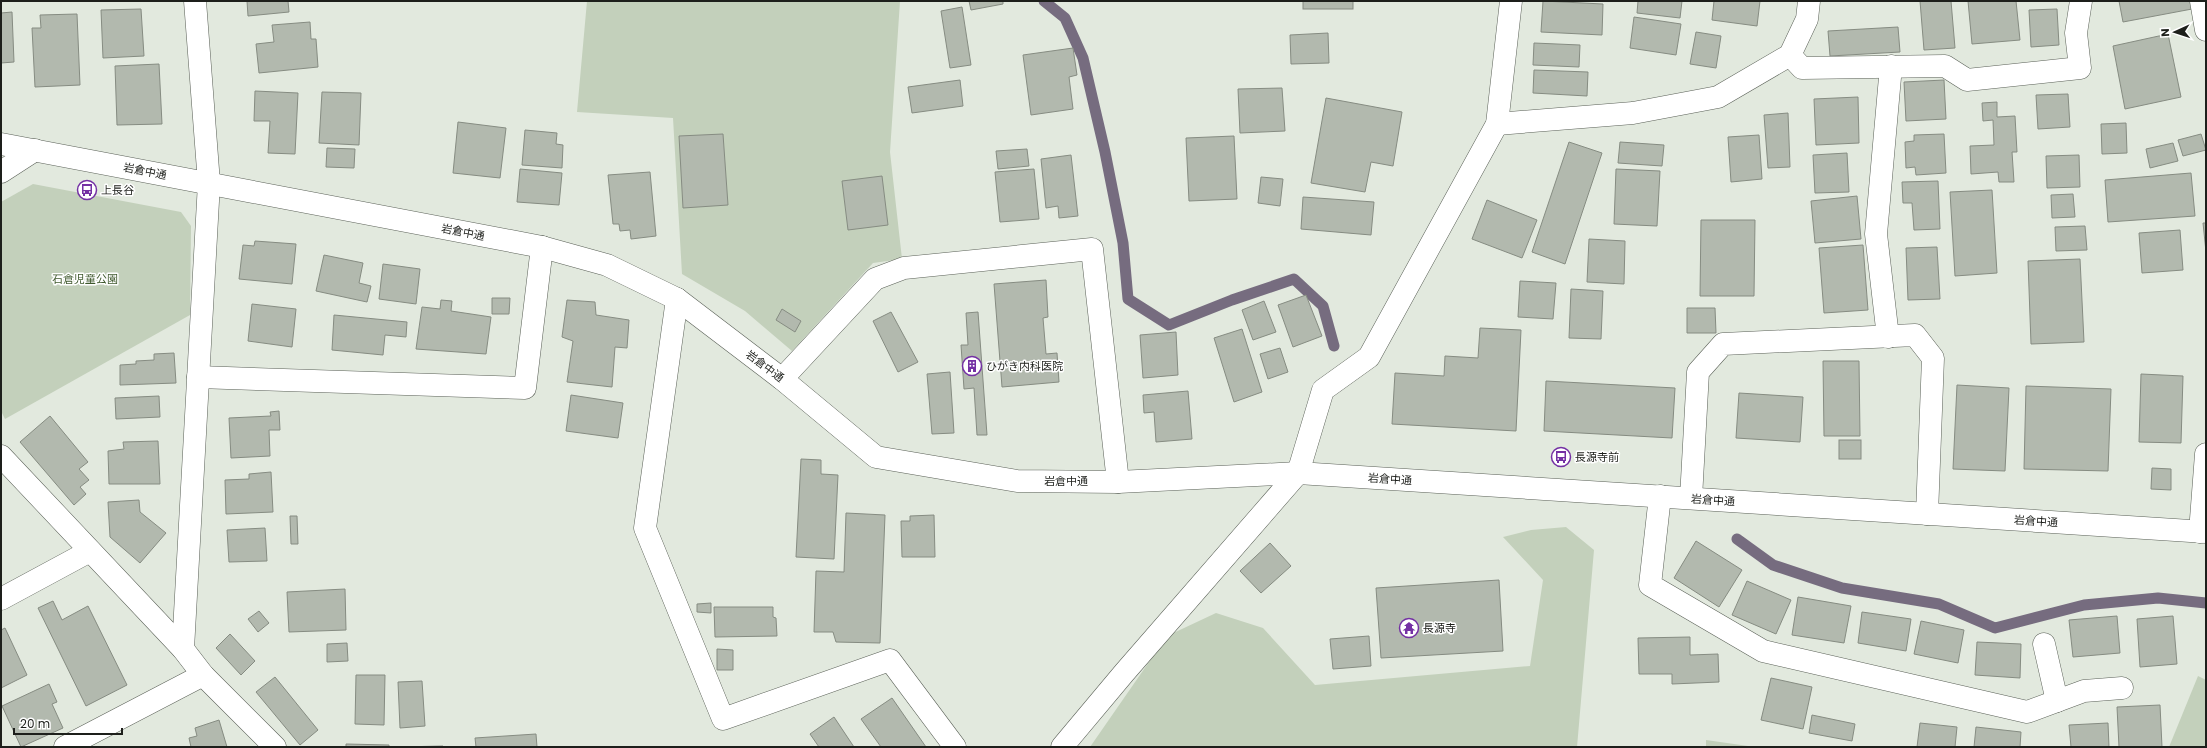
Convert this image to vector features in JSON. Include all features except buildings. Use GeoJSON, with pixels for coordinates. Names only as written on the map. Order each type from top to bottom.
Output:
{"type":"FeatureCollection","features":[{"type":"Feature","properties":{"kind":"street"},"geometry":{"type":"LineString","coordinates":[[183,649],[209,183],[195,1]]}},
{"type":"Feature","properties":{"kind":"street"},"geometry":{"type":"LineString","coordinates":[[1062,747],[1124,672],[1298,473],[1323,390],[1369,357],[1497,124],[1511,1]]}},
{"type":"Feature","properties":{"kind":"street"},"geometry":{"type":"LineString","coordinates":[[1497,124],[1633,113],[1718,97],[1790,55],[1807,19],[1809,1]]}},
{"type":"Feature","properties":{"kind":"street"},"geometry":{"type":"LineString","coordinates":[[1790,55],[1802,68],[1945,66],[1967,80],[2080,68],[2076,33],[2081,1]]}},
{"type":"Feature","properties":{"kind":"street"},"geometry":{"type":"LineString","coordinates":[[2201,1],[2206,30]]}},
{"type":"Feature","properties":{"kind":"street"},"geometry":{"type":"LineString","coordinates":[[1888,337],[1876,234],[1891,66]]}},
{"type":"Feature","properties":{"kind":"street","name":"岩倉中通"},"geometry":{"type":"LineString","coordinates":[[1,144],[542,247],[607,265],[677,299],[782,379],[876,457],[1017,481],[1118,482],[1298,473],[2203,532]]}},
{"type":"Feature","properties":{"kind":"street"},"geometry":{"type":"LineString","coordinates":[[1,172],[35,150]]}},
{"type":"Feature","properties":{"kind":"street"},"geometry":{"type":"LineString","coordinates":[[198,378],[525,388],[542,247]]}},
{"type":"Feature","properties":{"kind":"street"},"geometry":{"type":"LineString","coordinates":[[782,379],[875,279],[904,268],[1092,249],[1118,482]]}},
{"type":"Feature","properties":{"kind":"street"},"geometry":{"type":"LineString","coordinates":[[677,299],[645,528],[723,719],[890,660],[955,747]]}},
{"type":"Feature","properties":{"kind":"street"},"geometry":{"type":"LineString","coordinates":[[1691,498],[1698,372],[1723,344],[1915,335],[1933,358],[1927,514]]}},
{"type":"Feature","properties":{"kind":"street"},"geometry":{"type":"LineString","coordinates":[[2203,532],[2206,454]]}},
{"type":"Feature","properties":{"kind":"street"},"geometry":{"type":"LineString","coordinates":[[1,456],[183,649],[203,675],[274,747]]}},
{"type":"Feature","properties":{"kind":"street"},"geometry":{"type":"LineString","coordinates":[[1660,496],[1650,585],[1763,651],[2027,712],[2084,691],[2122,688]]}},
{"type":"Feature","properties":{"kind":"street"},"geometry":{"type":"LineString","coordinates":[[1,599],[90,551]]}},
{"type":"Feature","properties":{"kind":"street"},"geometry":{"type":"LineString","coordinates":[[2044,644],[2057,701]]}},
{"type":"Feature","properties":{"kind":"street"},"geometry":{"type":"LineString","coordinates":[[65,747],[203,675]]}},
{"type":"Feature","properties":{"kind":"green space"},"geometry":{"type":"Polygon","coordinates":[[[587,1],[900,1],[890,152],[902,259],[873,263],[792,351],[745,311],[682,274],[673,118],[577,112],[587,1]]]}},
{"type":"Feature","properties":{"kind":"green space","name":"石倉児童公園"},"geometry":{"type":"Polygon","coordinates":[[[33,184],[181,212],[191,226],[190,315],[5,419],[1,411],[1,202],[33,184]]]}},
{"type":"Feature","properties":{"kind":"green space"},"geometry":{"type":"Polygon","coordinates":[[[1566,527],[1594,550],[1577,747],[1090,747],[1167,636],[1216,613],[1263,628],[1315,685],[1530,666],[1543,580],[1503,537],[1531,530],[1566,527]]]}},
{"type":"Feature","properties":{"kind":"green space"},"geometry":{"type":"Polygon","coordinates":[[[2198,676],[2206,680],[2206,747],[2169,747],[2198,676]]]}},
{"type":"Feature","properties":{"kind":"green space"},"geometry":{"type":"Polygon","coordinates":[[[1706,740],[1755,747],[1706,747],[1706,740]]]}},
{"type":"Feature","properties":{"kind":"waterway"},"geometry":{"type":"LineString","coordinates":[[1044,1],[1065,18],[1083,58],[1105,152],[1123,243],[1128,299],[1169,325],[1232,300],[1294,279],[1323,306],[1334,346]]}},
{"type":"Feature","properties":{"kind":"waterway"},"geometry":{"type":"LineString","coordinates":[[1737,539],[1773,565],[1842,588],[1939,604],[1995,628],[2084,605],[2158,598],[2206,603]]}},
{"type":"Feature","properties":{"kind":"place","name":"上長谷"},"geometry":{"type":"Point","coordinates":[87,190]}},
{"type":"Feature","properties":{"kind":"place","name":"ひがき内科医院"},"geometry":{"type":"Point","coordinates":[972,366]}},
{"type":"Feature","properties":{"kind":"place","name":"長源寺前"},"geometry":{"type":"Point","coordinates":[1561,457]}},
{"type":"Feature","properties":{"kind":"place","name":"長源寺"},"geometry":{"type":"Point","coordinates":[1409,628]}}]}
